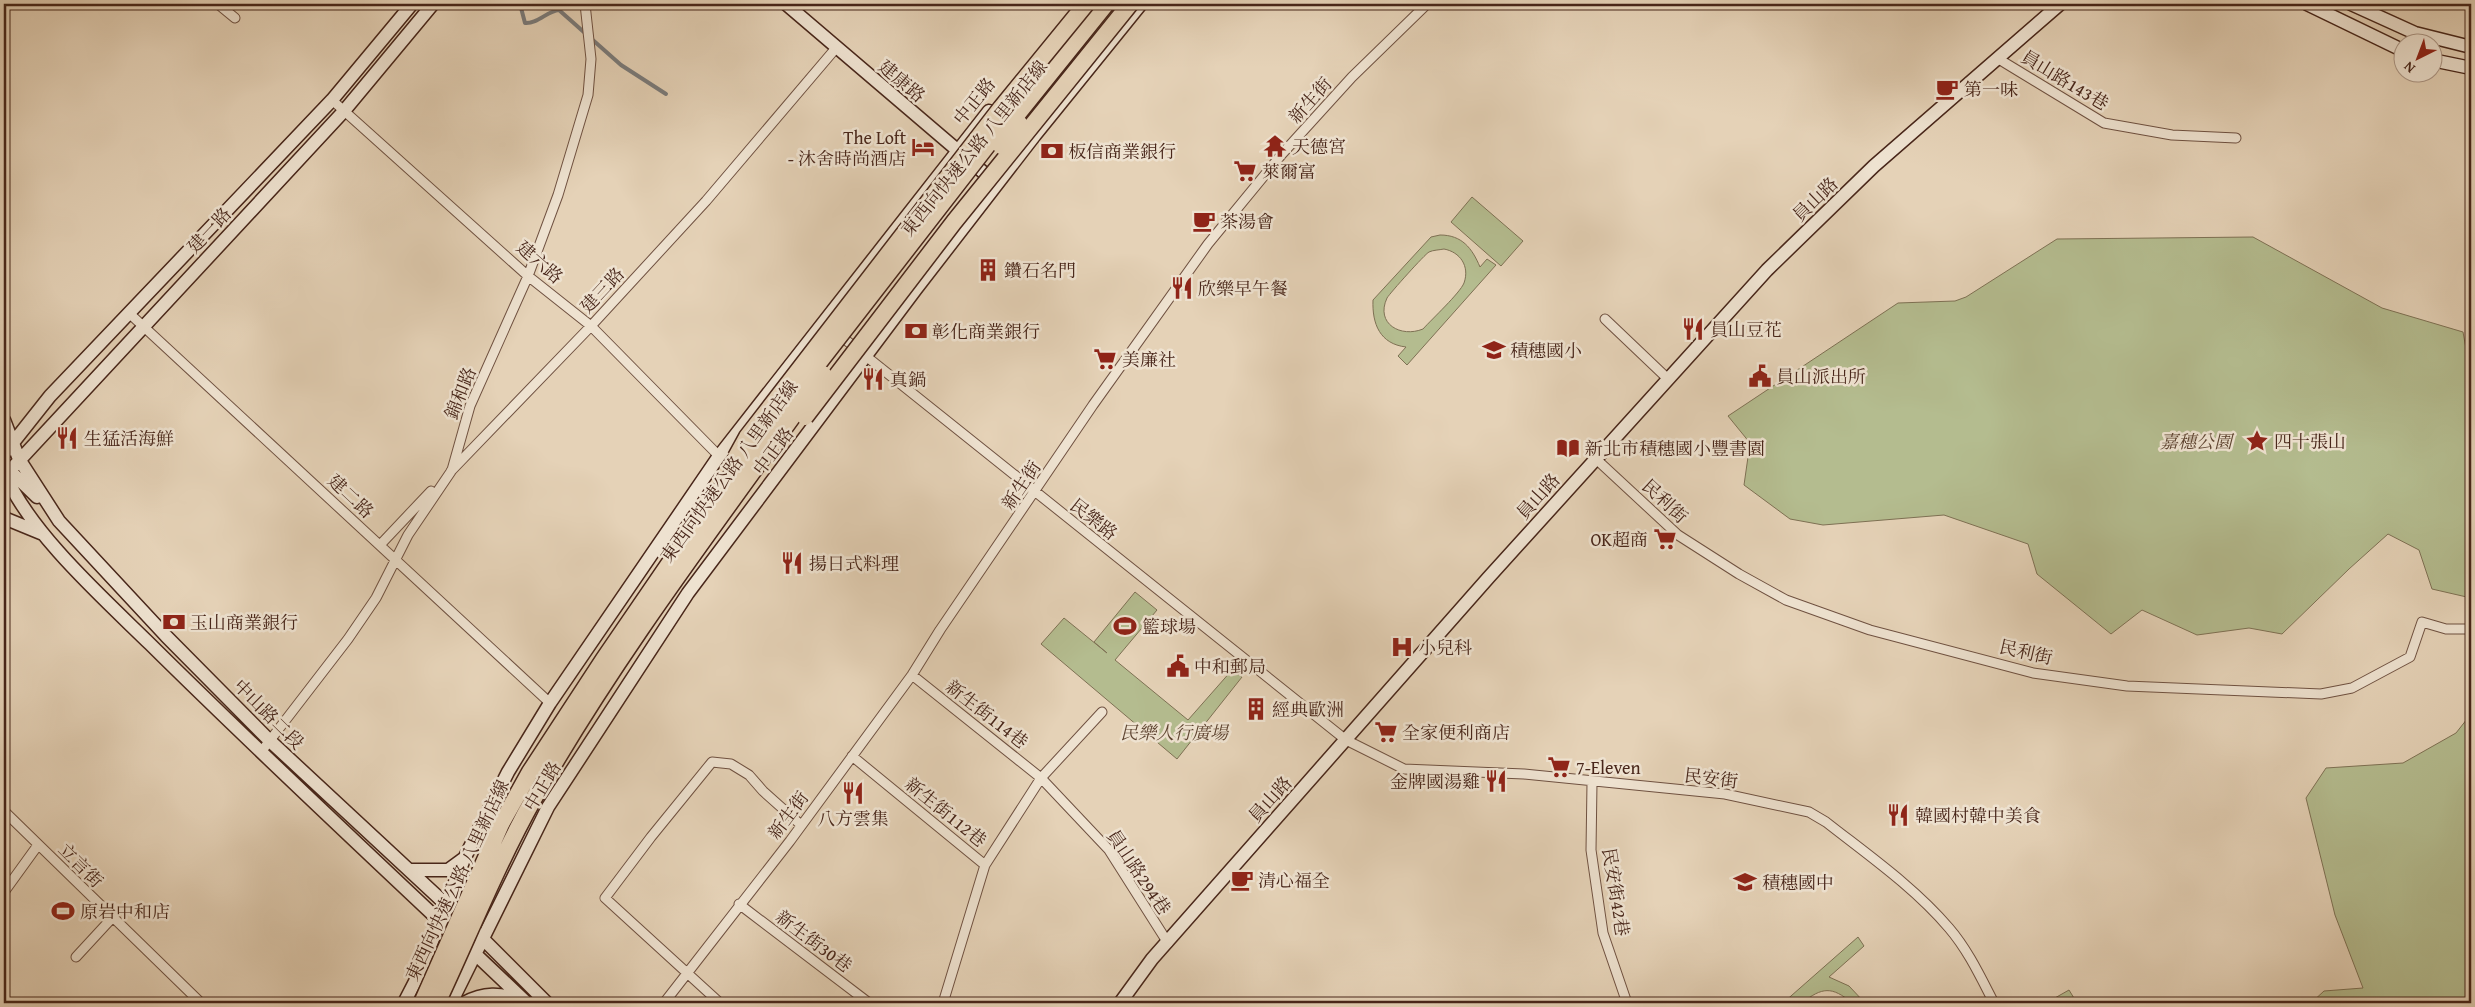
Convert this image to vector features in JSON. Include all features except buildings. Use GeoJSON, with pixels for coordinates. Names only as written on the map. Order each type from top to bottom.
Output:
{"type":"FeatureCollection","features":[{"type":"Feature","properties":{"kind":"highway"},"geometry":{"type":"LineString","coordinates":[[717,494],[747,436],[1001,108],[1086,4]]}},
{"type":"Feature","properties":{"kind":"highway","name":"東西向快速公路 八里新店線"},"geometry":{"type":"LineString","coordinates":[[422,1003],[474,881],[501,824],[530,772],[604,658],[717,494],[1004,124],[1101,4]]}},
{"type":"Feature","properties":{"kind":"highway"},"geometry":{"type":"LineString","coordinates":[[976,166],[1106,4]]}},
{"type":"Feature","properties":{"kind":"highway","name":"東西向快速公路 八里新店線"},"geometry":{"type":"LineString","coordinates":[[437,1003],[506,850],[534,798],[632,642],[834,359],[945,213],[1117,4]]}},
{"type":"Feature","properties":{"kind":"highway"},"geometry":{"type":"LineString","coordinates":[[723,514],[789,438],[954,222],[1130,4]]}},
{"type":"Feature","properties":{"kind":"main road","name":"建一路"},"geometry":{"type":"LineString","coordinates":[[8,449],[50,396],[332,100],[412,4]]}},
{"type":"Feature","properties":{"kind":"main road","name":"建一路"},"geometry":{"type":"LineString","coordinates":[[5,472],[344,111],[433,4]]}},
{"type":"Feature","properties":{"kind":"main road","name":"建康路"},"geometry":{"type":"LineString","coordinates":[[786,4],[997,184]]}},
{"type":"Feature","properties":{"kind":"main road","name":"中正路"},"geometry":{"type":"LineString","coordinates":[[404,1003],[420,972],[464,859],[508,772],[550,703],[719,456],[957,149],[1076,4]]}},
{"type":"Feature","properties":{"kind":"main road","name":"中正路"},"geometry":{"type":"LineString","coordinates":[[457,1000],[475,954],[548,807],[688,593],[997,184],[1141,4]]}},
{"type":"Feature","properties":{"kind":"main road","name":"員山路"},"geometry":{"type":"LineString","coordinates":[[1120,1003],[1134,982],[1346,740],[1595,458],[1767,270],[1870,170],[2060,4]]}},
{"type":"Feature","properties":{"kind":"main road"},"geometry":{"type":"LineString","coordinates":[[2307,4],[2392,45]]}},
{"type":"Feature","properties":{"kind":"main road"},"geometry":{"type":"LineString","coordinates":[[2351,4],[2415,33],[2471,48]]}},
{"type":"Feature","properties":{"kind":"main road"},"geometry":{"type":"LineString","coordinates":[[2442,62],[2471,68]]}},
{"type":"Feature","properties":{"kind":"main road"},"geometry":{"type":"LineString","coordinates":[[526,1002],[501,993],[457,1000],[458,938],[499,846],[528,792],[610,660],[730,491],[843,338],[976,166]]}},
{"type":"Feature","properties":{"kind":"main road"},"geometry":{"type":"LineString","coordinates":[[4,420],[16,432],[23,432]]}},
{"type":"Feature","properties":{"kind":"main road","name":"中山路二段"},"geometry":{"type":"LineString","coordinates":[[4,420],[8,449],[19,459],[59,521],[166,636],[269,740],[483,939],[547,1003]]}},
{"type":"Feature","properties":{"kind":"main road"},"geometry":{"type":"LineString","coordinates":[[5,472],[49,506]]}},
{"type":"Feature","properties":{"kind":"main road","name":"中山路二段"},"geometry":{"type":"LineString","coordinates":[[5,472],[43,534],[104,599],[261,752],[526,1002]]}},
{"type":"Feature","properties":{"kind":"main road"},"geometry":{"type":"LineString","coordinates":[[4,518],[43,534]]}},
{"type":"Feature","properties":{"kind":"main road"},"geometry":{"type":"LineString","coordinates":[[410,870],[448,870],[464,859]]}},
{"type":"Feature","properties":{"kind":"main road"},"geometry":{"type":"LineString","coordinates":[[420,972],[458,938]]}},
{"type":"Feature","properties":{"kind":"street"},"geometry":{"type":"LineString","coordinates":[[218,4],[235,18]]}},
{"type":"Feature","properties":{"kind":"street","name":"錦和路"},"geometry":{"type":"LineString","coordinates":[[261,752],[348,639],[376,598],[426,506],[452,470],[470,406],[528,276],[558,195],[588,95],[591,59],[585,4]]}},
{"type":"Feature","properties":{"kind":"street","name":"新生街"},"geometry":{"type":"LineString","coordinates":[[664,1003],[801,825],[912,675],[940,630],[1035,494],[1145,330],[1208,244],[1282,154],[1352,77],[1427,4]]}},
{"type":"Feature","properties":{"kind":"street","name":"建三路"},"geometry":{"type":"LineString","coordinates":[[380,545],[591,326],[706,201],[836,48]]}},
{"type":"Feature","properties":{"kind":"street","name":"員山路143巷"},"geometry":{"type":"LineString","coordinates":[[1998,58],[2104,123],[2172,136],[2236,138]]}},
{"type":"Feature","properties":{"kind":"street","name":"建六路"},"geometry":{"type":"LineString","coordinates":[[332,100],[528,276],[591,326],[719,456]]}},
{"type":"Feature","properties":{"kind":"street","name":"建二路"},"geometry":{"type":"LineString","coordinates":[[130,314],[550,703]]}},
{"type":"Feature","properties":{"kind":"street"},"geometry":{"type":"LineString","coordinates":[[1606,319],[1668,379]]}},
{"type":"Feature","properties":{"kind":"street","name":"民樂路"},"geometry":{"type":"LineString","coordinates":[[823,322],[1035,494],[1346,740]]}},
{"type":"Feature","properties":{"kind":"street","name":"民利街"},"geometry":{"type":"LineString","coordinates":[[1595,458],[1678,535],[1739,574],[1786,600],[1870,630],[2033,673],[2127,686],[2321,694],[2352,688],[2410,658],[2422,622],[2446,629],[2471,630]]}},
{"type":"Feature","properties":{"kind":"street","name":"新生街114巷"},"geometry":{"type":"LineString","coordinates":[[912,675],[1041,778]]}},
{"type":"Feature","properties":{"kind":"street","name":"新生街112巷"},"geometry":{"type":"LineString","coordinates":[[852,756],[985,865],[1041,778],[1102,712]]}},
{"type":"Feature","properties":{"kind":"street","name":"民安街"},"geometry":{"type":"LineString","coordinates":[[1346,740],[1404,769],[1524,774],[1592,783],[1725,794],[1809,812],[1826,822],[1924,901],[1950,930],[1976,968],[1994,1003]]}},
{"type":"Feature","properties":{"kind":"street"},"geometry":{"type":"LineString","coordinates":[[720,1003],[605,898],[651,836],[712,762],[731,764],[749,775],[763,791],[801,825]]}},
{"type":"Feature","properties":{"kind":"street","name":"員山路294巷"},"geometry":{"type":"LineString","coordinates":[[1041,778],[1109,850],[1168,943]]}},
{"type":"Feature","properties":{"kind":"street","name":"民安街42巷"},"geometry":{"type":"LineString","coordinates":[[1592,783],[1591,850],[1603,933],[1627,1003]]}},
{"type":"Feature","properties":{"kind":"street","name":"立言街"},"geometry":{"type":"LineString","coordinates":[[4,811],[201,1003]]}},
{"type":"Feature","properties":{"kind":"street"},"geometry":{"type":"LineString","coordinates":[[4,892],[38,845]]}},
{"type":"Feature","properties":{"kind":"street"},"geometry":{"type":"LineString","coordinates":[[943,1003],[985,865]]}},
{"type":"Feature","properties":{"kind":"street","name":"新生街30巷"},"geometry":{"type":"LineString","coordinates":[[739,904],[869,1003]]}},
{"type":"Feature","properties":{"kind":"street"},"geometry":{"type":"LineString","coordinates":[[76,957],[112,918]]}},
{"type":"Feature","properties":{"kind":"green space"},"geometry":{"type":"Polygon","coordinates":[[[1472,197],[1523,241],[1501,266],[1451,222],[1472,197]]]}},
{"type":"Feature","properties":{"kind":"green space"},"geometry":{"type":"Polygon","coordinates":[[[1440,235],[1454,237],[1470,249],[1480,267],[1487,259],[1496,265],[1407,365],[1398,356],[1406,347],[1390,342],[1379,331],[1374,317],[1373,300],[1431,237],[1440,235]],[[1444,249],[1429,252],[1387,298],[1384,315],[1392,327],[1406,332],[1423,329],[1452,299],[1464,283],[1466,271],[1459,257],[1444,249]]]}},
{"type":"Feature","properties":{"kind":"green space","name":"嘉穗公園"},"geometry":{"type":"Polygon","coordinates":[[[2253,237],[2382,308],[2463,332],[2471,376],[2471,598],[2432,589],[2419,550],[2388,534],[2282,634],[2249,628],[2197,635],[2142,610],[2111,634],[2037,574],[2028,544],[1944,515],[1823,525],[1790,519],[1744,485],[1750,443],[1728,416],[1898,303],[1955,301],[1966,297],[2057,239],[2253,237]]]}},
{"type":"Feature","properties":{"kind":"green space","name":"民樂人行廣場"},"geometry":{"type":"Polygon","coordinates":[[[1135,592],[1157,610],[1115,660],[1188,720],[1232,670],[1242,677],[1177,759],[1041,644],[1064,618],[1107,653],[1094,642],[1135,592]]]}},
{"type":"Feature","properties":{"kind":"green space"},"geometry":{"type":"Polygon","coordinates":[[[2471,714],[2471,1003],[2311,1003],[2324,991],[2363,988],[2335,915],[2306,798],[2326,768],[2403,763],[2456,733],[2471,714]]]}},
{"type":"Feature","properties":{"kind":"green space"},"geometry":{"type":"Polygon","coordinates":[[[1858,937],[1864,946],[1829,977],[1849,986],[1865,1003],[1852,1003],[1833,991],[1821,991],[1802,1003],[1783,1003],[1858,937]]]}},
{"type":"Feature","properties":{"kind":"green space"},"geometry":{"type":"Polygon","coordinates":[[[2069,990],[2077,1003],[2046,1003],[2069,990]]]}},
{"type":"Feature","properties":{"kind":"waterway"},"geometry":{"type":"LineString","coordinates":[[520,4],[525,23],[534,22],[559,10],[621,65],[666,94]]}},
{"type":"Feature","properties":{"kind":"place","name":"第一味"},"geometry":{"type":"Point","coordinates":[1947,89]}},
{"type":"Feature","properties":{"kind":"place","name":"天德宮"},"geometry":{"type":"Point","coordinates":[1275,146]}},
{"type":"Feature","properties":{"kind":"place","name":"The Loft - 沐舍時尚酒店"},"geometry":{"type":"Point","coordinates":[923,147]}},
{"type":"Feature","properties":{"kind":"place","name":"板信商業銀行"},"geometry":{"type":"Point","coordinates":[1052,151]}},
{"type":"Feature","properties":{"kind":"place","name":"萊爾富"},"geometry":{"type":"Point","coordinates":[1245,171]}},
{"type":"Feature","properties":{"kind":"place","name":"茶湯會"},"geometry":{"type":"Point","coordinates":[1204,221]}},
{"type":"Feature","properties":{"kind":"place","name":"鑽石名門"},"geometry":{"type":"Point","coordinates":[988,270]}},
{"type":"Feature","properties":{"kind":"place","name":"欣樂早午餐"},"geometry":{"type":"Point","coordinates":[1182,288]}},
{"type":"Feature","properties":{"kind":"place","name":"員山豆花"},"geometry":{"type":"Point","coordinates":[1693,329]}},
{"type":"Feature","properties":{"kind":"place","name":"彰化商業銀行"},"geometry":{"type":"Point","coordinates":[916,331]}},
{"type":"Feature","properties":{"kind":"place","name":"積穗國小"},"geometry":{"type":"Point","coordinates":[1494,350]}},
{"type":"Feature","properties":{"kind":"place","name":"美廉社"},"geometry":{"type":"Point","coordinates":[1105,359]}},
{"type":"Feature","properties":{"kind":"place","name":"員山派出所"},"geometry":{"type":"Point","coordinates":[1760,376]}},
{"type":"Feature","properties":{"kind":"place","name":"真鍋"},"geometry":{"type":"Point","coordinates":[873,379]}},
{"type":"Feature","properties":{"kind":"place","name":"生猛活海鮮"},"geometry":{"type":"Point","coordinates":[67,438]}},
{"type":"Feature","properties":{"kind":"place","name":"四十張山"},"geometry":{"type":"Point","coordinates":[2257,441]}},
{"type":"Feature","properties":{"kind":"place","name":"新北市積穗國小豐書園"},"geometry":{"type":"Point","coordinates":[1568,448]}},
{"type":"Feature","properties":{"kind":"place","name":"OK超商"},"geometry":{"type":"Point","coordinates":[1665,539]}},
{"type":"Feature","properties":{"kind":"place","name":"揚日式料理"},"geometry":{"type":"Point","coordinates":[792,563]}},
{"type":"Feature","properties":{"kind":"place","name":"玉山商業銀行"},"geometry":{"type":"Point","coordinates":[174,622]}},
{"type":"Feature","properties":{"kind":"place","name":"籃球場"},"geometry":{"type":"Point","coordinates":[1125,626]}},
{"type":"Feature","properties":{"kind":"place","name":"小兒科"},"geometry":{"type":"Point","coordinates":[1402,647]}},
{"type":"Feature","properties":{"kind":"place","name":"中和郵局"},"geometry":{"type":"Point","coordinates":[1178,666]}},
{"type":"Feature","properties":{"kind":"place","name":"經典歐洲"},"geometry":{"type":"Point","coordinates":[1256,709]}},
{"type":"Feature","properties":{"kind":"place","name":"全家便利商店"},"geometry":{"type":"Point","coordinates":[1386,732]}},
{"type":"Feature","properties":{"kind":"place","name":"7-Eleven"},"geometry":{"type":"Point","coordinates":[1559,767]}},
{"type":"Feature","properties":{"kind":"place","name":"金牌國湯雞"},"geometry":{"type":"Point","coordinates":[1496,781]}},
{"type":"Feature","properties":{"kind":"place","name":"八方雲集"},"geometry":{"type":"Point","coordinates":[853,793]}},
{"type":"Feature","properties":{"kind":"place","name":"韓國村韓中美食"},"geometry":{"type":"Point","coordinates":[1898,815]}},
{"type":"Feature","properties":{"kind":"place","name":"清心福全"},"geometry":{"type":"Point","coordinates":[1242,880]}},
{"type":"Feature","properties":{"kind":"place","name":"積穗國中"},"geometry":{"type":"Point","coordinates":[1745,882]}},
{"type":"Feature","properties":{"kind":"place","name":"原岩中和店"},"geometry":{"type":"Point","coordinates":[63,911]}}]}
